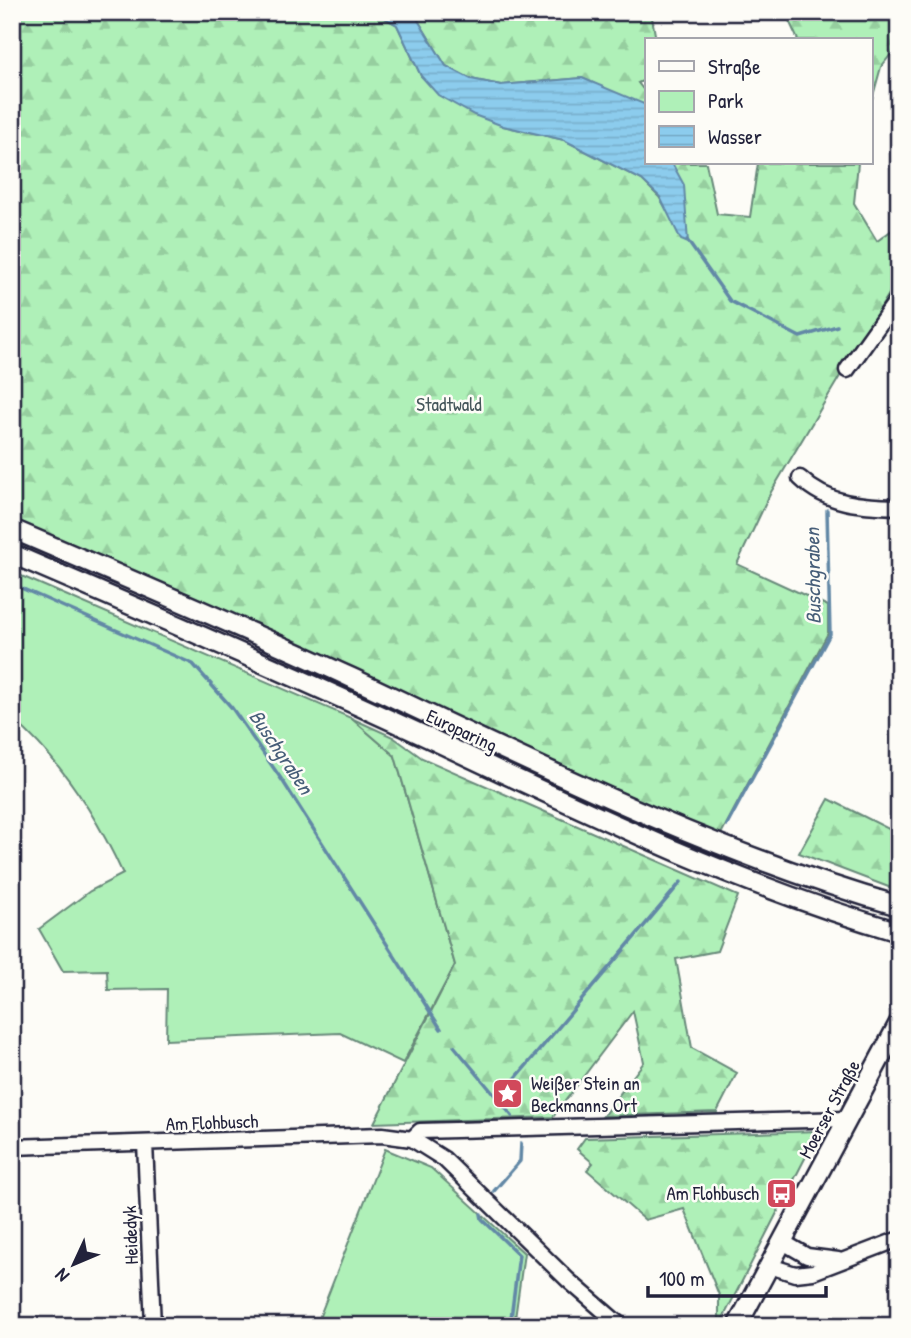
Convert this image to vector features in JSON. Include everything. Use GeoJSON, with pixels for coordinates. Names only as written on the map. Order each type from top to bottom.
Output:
{"type":"FeatureCollection","features":[{"type":"Feature","properties":{"kind":"main road","name":"Europaring"},"geometry":{"type":"LineString","coordinates":[[12,529],[348,676],[516,755],[715,842],[783,869],[899,906]]}},
{"type":"Feature","properties":{"kind":"main road","name":"Europaring"},"geometry":{"type":"LineString","coordinates":[[12,554],[338,696],[690,857],[851,918],[899,932]]}},
{"type":"Feature","properties":{"kind":"main road","name":"Moerser Straße"},"geometry":{"type":"LineString","coordinates":[[737,1326],[899,1023]]}},
{"type":"Feature","properties":{"kind":"street"},"geometry":{"type":"LineString","coordinates":[[847,370],[899,297]]}},
{"type":"Feature","properties":{"kind":"street"},"geometry":{"type":"LineString","coordinates":[[800,478],[810,487],[841,503],[899,507]]}},
{"type":"Feature","properties":{"kind":"street","name":"Am Flohbusch"},"geometry":{"type":"LineString","coordinates":[[412,1139],[420,1131],[847,1119]]}},
{"type":"Feature","properties":{"kind":"street","name":"Am Flohbusch"},"geometry":{"type":"LineString","coordinates":[[12,1147],[382,1135],[412,1139],[444,1159],[616,1324]]}},
{"type":"Feature","properties":{"kind":"street","name":"Heidedyk"},"geometry":{"type":"LineString","coordinates":[[145,1143],[153,1326]]}},
{"type":"Feature","properties":{"kind":"street"},"geometry":{"type":"LineString","coordinates":[[769,1266],[795,1274],[813,1272],[840,1259],[899,1239]]}},
{"type":"Feature","properties":{"kind":"street"},"geometry":{"type":"LineString","coordinates":[[783,1242],[807,1256],[840,1259]]}},
{"type":"Feature","properties":{"kind":"green space","name":"Stadtwald"},"geometry":{"type":"Polygon","coordinates":[[[12,12],[374,12],[397,25],[421,76],[503,126],[564,140],[642,180],[659,197],[671,216],[672,164],[706,164],[717,214],[750,217],[758,164],[858,164],[854,203],[877,241],[899,225],[899,277],[771,492],[737,564],[828,606],[828,633],[720,836],[12,522],[12,12]]]}},
{"type":"Feature","properties":{"kind":"green space"},"geometry":{"type":"Polygon","coordinates":[[[413,12],[651,12],[656,38],[645,38],[645,80],[638,83],[645,92],[645,107],[582,78],[501,85],[471,79],[446,66],[413,12]]]}},
{"type":"Feature","properties":{"kind":"green space"},"geometry":{"type":"Polygon","coordinates":[[[785,12],[899,12],[899,44],[881,67],[872,99],[872,38],[797,38],[785,12]]]}},
{"type":"Feature","properties":{"kind":"green space"},"geometry":{"type":"Polygon","coordinates":[[[12,572],[351,718],[395,756],[455,965],[403,1063],[340,1033],[166,1040],[167,989],[108,990],[107,970],[63,971],[39,929],[90,891],[123,874],[76,790],[47,752],[12,718],[12,572]]]}},
{"type":"Feature","properties":{"kind":"green space"},"geometry":{"type":"Polygon","coordinates":[[[351,718],[393,737],[422,758],[738,896],[717,951],[676,959],[692,1048],[737,1073],[717,1112],[603,1116],[644,1062],[633,1011],[553,1117],[374,1123],[455,965],[395,756],[351,718]]]}},
{"type":"Feature","properties":{"kind":"green space"},"geometry":{"type":"Polygon","coordinates":[[[829,799],[899,834],[899,891],[799,853],[829,799]]]}},
{"type":"Feature","properties":{"kind":"green space"},"geometry":{"type":"Polygon","coordinates":[[[819,1131],[719,1326],[719,1295],[684,1209],[645,1220],[587,1170],[593,1163],[577,1149],[585,1138],[819,1131]]]}},
{"type":"Feature","properties":{"kind":"green space"},"geometry":{"type":"Polygon","coordinates":[[[385,1149],[431,1168],[524,1253],[514,1326],[316,1326],[385,1149]]]}},
{"type":"Feature","properties":{"kind":"water"},"geometry":{"type":"Polygon","coordinates":[[[374,12],[413,12],[446,66],[471,79],[501,85],[582,78],[644,104],[645,164],[673,164],[684,185],[688,243],[681,240],[660,197],[642,180],[564,140],[503,126],[474,115],[438,95],[421,76],[397,25],[374,12]]]}},
{"type":"Feature","properties":{"kind":"waterway"},"geometry":{"type":"LineString","coordinates":[[687,240],[730,301],[800,337],[837,326]]}},
{"type":"Feature","properties":{"kind":"waterway","name":"Buschgraben"},"geometry":{"type":"LineString","coordinates":[[727,825],[830,634],[827,510]]}},
{"type":"Feature","properties":{"kind":"waterway","name":"Buschgraben"},"geometry":{"type":"LineString","coordinates":[[12,584],[193,664],[232,708],[284,783],[441,1029]]}},
{"type":"Feature","properties":{"kind":"waterway","name":"Buschgraben"},"geometry":{"type":"LineString","coordinates":[[499,1098],[681,882]]}},
{"type":"Feature","properties":{"kind":"waterway","name":"Buschgraben"},"geometry":{"type":"LineString","coordinates":[[454,1046],[512,1116]]}},
{"type":"Feature","properties":{"kind":"waterway"},"geometry":{"type":"LineString","coordinates":[[494,1191],[520,1161],[521,1143]]}},
{"type":"Feature","properties":{"kind":"waterway"},"geometry":{"type":"LineString","coordinates":[[481,1214],[482,1219],[519,1255],[510,1326]]}},
{"type":"Feature","properties":{"kind":"place","name":"Weißer Stein an Beckmanns Ort"},"geometry":{"type":"Point","coordinates":[508,1094]}},
{"type":"Feature","properties":{"kind":"place","name":"Am Flohbusch"},"geometry":{"type":"Point","coordinates":[782,1193]}}]}
